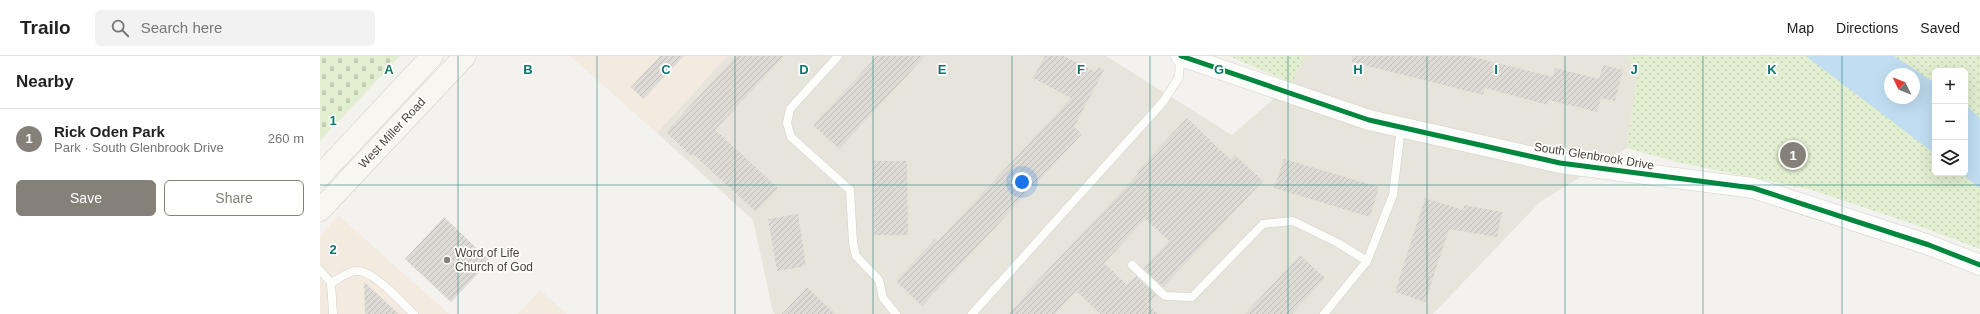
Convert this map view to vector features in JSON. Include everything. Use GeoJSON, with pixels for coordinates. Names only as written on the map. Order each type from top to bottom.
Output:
{"type":"FeatureCollection","features":[{"type":"Feature","properties":{"kind":"main road","name":"West Miller Road"},"geometry":{"type":"LineString","coordinates":[[320,176],[432,56]]}},
{"type":"Feature","properties":{"kind":"main road","name":"West Miller Road"},"geometry":{"type":"LineString","coordinates":[[320,210],[464,56]]}},
{"type":"Feature","properties":{"kind":"street","name":"South Glenbrook Drive"},"geometry":{"type":"LineString","coordinates":[[1181,56],[1370,120],[1560,163],[1753,188],[1929,245],[1980,265]]}},
{"type":"Feature","properties":{"kind":"lane"},"geometry":{"type":"LineString","coordinates":[[838,56],[790,109],[787,123],[791,137],[850,190],[853,243],[856,256],[879,280],[883,298],[896,314]]}},
{"type":"Feature","properties":{"kind":"lane"},"geometry":{"type":"LineString","coordinates":[[972,314],[1163,102],[1179,77],[1181,56]]}},
{"type":"Feature","properties":{"kind":"lane"},"geometry":{"type":"LineString","coordinates":[[1324,314],[1367,261],[1393,195],[1401,127]]}},
{"type":"Feature","properties":{"kind":"lane"},"geometry":{"type":"LineString","coordinates":[[1132,265],[1165,296],[1192,297],[1262,224],[1292,221],[1338,242],[1367,261]]}},
{"type":"Feature","properties":{"kind":"lane"},"geometry":{"type":"LineString","coordinates":[[320,270],[331,283],[333,314]]}},
{"type":"Feature","properties":{"kind":"lane"},"geometry":{"type":"LineString","coordinates":[[331,283],[347,273],[362,271],[376,280],[414,314]]}},
{"type":"Feature","properties":{"kind":"shaded area"},"geometry":{"type":"Polygon","coordinates":[[[570,56],[727,56],[657,133],[570,56]]]}},
{"type":"Feature","properties":{"kind":"shaded area"},"geometry":{"type":"Polygon","coordinates":[[[727,56],[1106,56],[1232,135],[1292,83],[1305,56],[1627,56],[1638,71],[1627,148],[1540,202],[1433,314],[776,314],[773,312],[753,220],[657,133],[727,56]]]}},
{"type":"Feature","properties":{"kind":"shaded area"},"geometry":{"type":"Polygon","coordinates":[[[339,216],[449,314],[320,314],[320,236],[339,216]]]}},
{"type":"Feature","properties":{"kind":"shaded area"},"geometry":{"type":"Polygon","coordinates":[[[540,290],[567,314],[518,314],[540,290]]]}},
{"type":"Feature","properties":{"kind":"green space"},"geometry":{"type":"Polygon","coordinates":[[[320,56],[400,56],[320,141],[320,56]]]}},
{"type":"Feature","properties":{"kind":"green space"},"geometry":{"type":"Polygon","coordinates":[[[1229,56],[1305,56],[1292,83],[1229,56]]]}},
{"type":"Feature","properties":{"kind":"green space"},"geometry":{"type":"Polygon","coordinates":[[[1627,56],[1980,56],[1980,249],[1919,226],[1812,190],[1677,162],[1627,148],[1638,71],[1627,56]]]}},
{"type":"Feature","properties":{"kind":"water"},"geometry":{"type":"Polygon","coordinates":[[[1806,56],[1894,56],[1912,68],[1884,68],[1884,104],[1920,104],[1920,73],[1932,81],[1932,152],[1806,56]]]}},
{"type":"Feature","properties":{"kind":"water"},"geometry":{"type":"Polygon","coordinates":[[[1968,107],[1980,118],[1980,188],[1964,176],[1968,176],[1968,107]]]}},
{"type":"Feature","properties":{"kind":"building"},"geometry":{"type":"Polygon","coordinates":[[[660,56],[684,56],[643,99],[631,87],[660,56]]]}},
{"type":"Feature","properties":{"kind":"building"},"geometry":{"type":"Polygon","coordinates":[[[736,56],[784,56],[715,130],[778,188],[756,212],[693,154],[691,156],[666,132],[736,56]]]}},
{"type":"Feature","properties":{"kind":"building"},"geometry":{"type":"Polygon","coordinates":[[[877,56],[925,56],[839,149],[813,125],[877,56]]]}},
{"type":"Feature","properties":{"kind":"building"},"geometry":{"type":"Polygon","coordinates":[[[1045,56],[1064,56],[1095,72],[1099,67],[1104,70],[1074,127],[1082,134],[922,306],[896,281],[935,239],[938,241],[1071,98],[1033,78],[1045,56]]]}},
{"type":"Feature","properties":{"kind":"building"},"geometry":{"type":"Polygon","coordinates":[[[1352,56],[1469,56],[1553,77],[1555,68],[1599,79],[1603,65],[1623,70],[1615,101],[1601,98],[1597,112],[1549,100],[1548,105],[1485,88],[1483,95],[1352,62],[1352,56]]]}},
{"type":"Feature","properties":{"kind":"building"},"geometry":{"type":"Polygon","coordinates":[[[1187,118],[1231,160],[1235,155],[1263,181],[1163,287],[1143,268],[1169,241],[1145,219],[1104,263],[1127,285],[1136,276],[1156,295],[1147,304],[1158,314],[1101,314],[1076,291],[1055,314],[1009,314],[1026,295],[1025,294],[1138,174],[1136,172],[1187,118]]]}},
{"type":"Feature","properties":{"kind":"building"},"geometry":{"type":"Polygon","coordinates":[[[1284,159],[1379,187],[1370,217],[1274,188],[1284,159]]]}},
{"type":"Feature","properties":{"kind":"building"},"geometry":{"type":"Polygon","coordinates":[[[873,161],[907,161],[908,235],[874,235],[873,161]]]}},
{"type":"Feature","properties":{"kind":"building"},"geometry":{"type":"Polygon","coordinates":[[[1425,198],[1463,210],[1464,205],[1502,212],[1497,237],[1449,229],[1425,302],[1395,292],[1425,198]]]}},
{"type":"Feature","properties":{"kind":"building"},"geometry":{"type":"Polygon","coordinates":[[[798,214],[806,266],[777,271],[768,219],[798,214]]]}},
{"type":"Feature","properties":{"kind":"building","name":"Word of Life Church of God"},"geometry":{"type":"Polygon","coordinates":[[[444,217],[490,261],[451,302],[405,259],[444,217]]]}},
{"type":"Feature","properties":{"kind":"building"},"geometry":{"type":"Polygon","coordinates":[[[1300,255],[1325,278],[1292,314],[1245,314],[1300,255]]]}},
{"type":"Feature","properties":{"kind":"building"},"geometry":{"type":"Polygon","coordinates":[[[364,282],[399,314],[365,314],[364,282]]]}},
{"type":"Feature","properties":{"kind":"building"},"geometry":{"type":"Polygon","coordinates":[[[807,287],[835,314],[782,314],[807,287]]]}},
{"type":"Feature","properties":{"kind":"cycle path"},"geometry":{"type":"LineString","coordinates":[[1181,56],[1369,120],[1560,163],[1753,188],[1929,245],[1980,265]]}},
{"type":"Feature","properties":{"kind":"place","name":"Rick Oden Park"},"geometry":{"type":"Point","coordinates":[1793,155]}},
{"type":"Feature","properties":{"kind":"place","name":"Word of Life Church of God"},"geometry":{"type":"Point","coordinates":[447,260]}}]}
